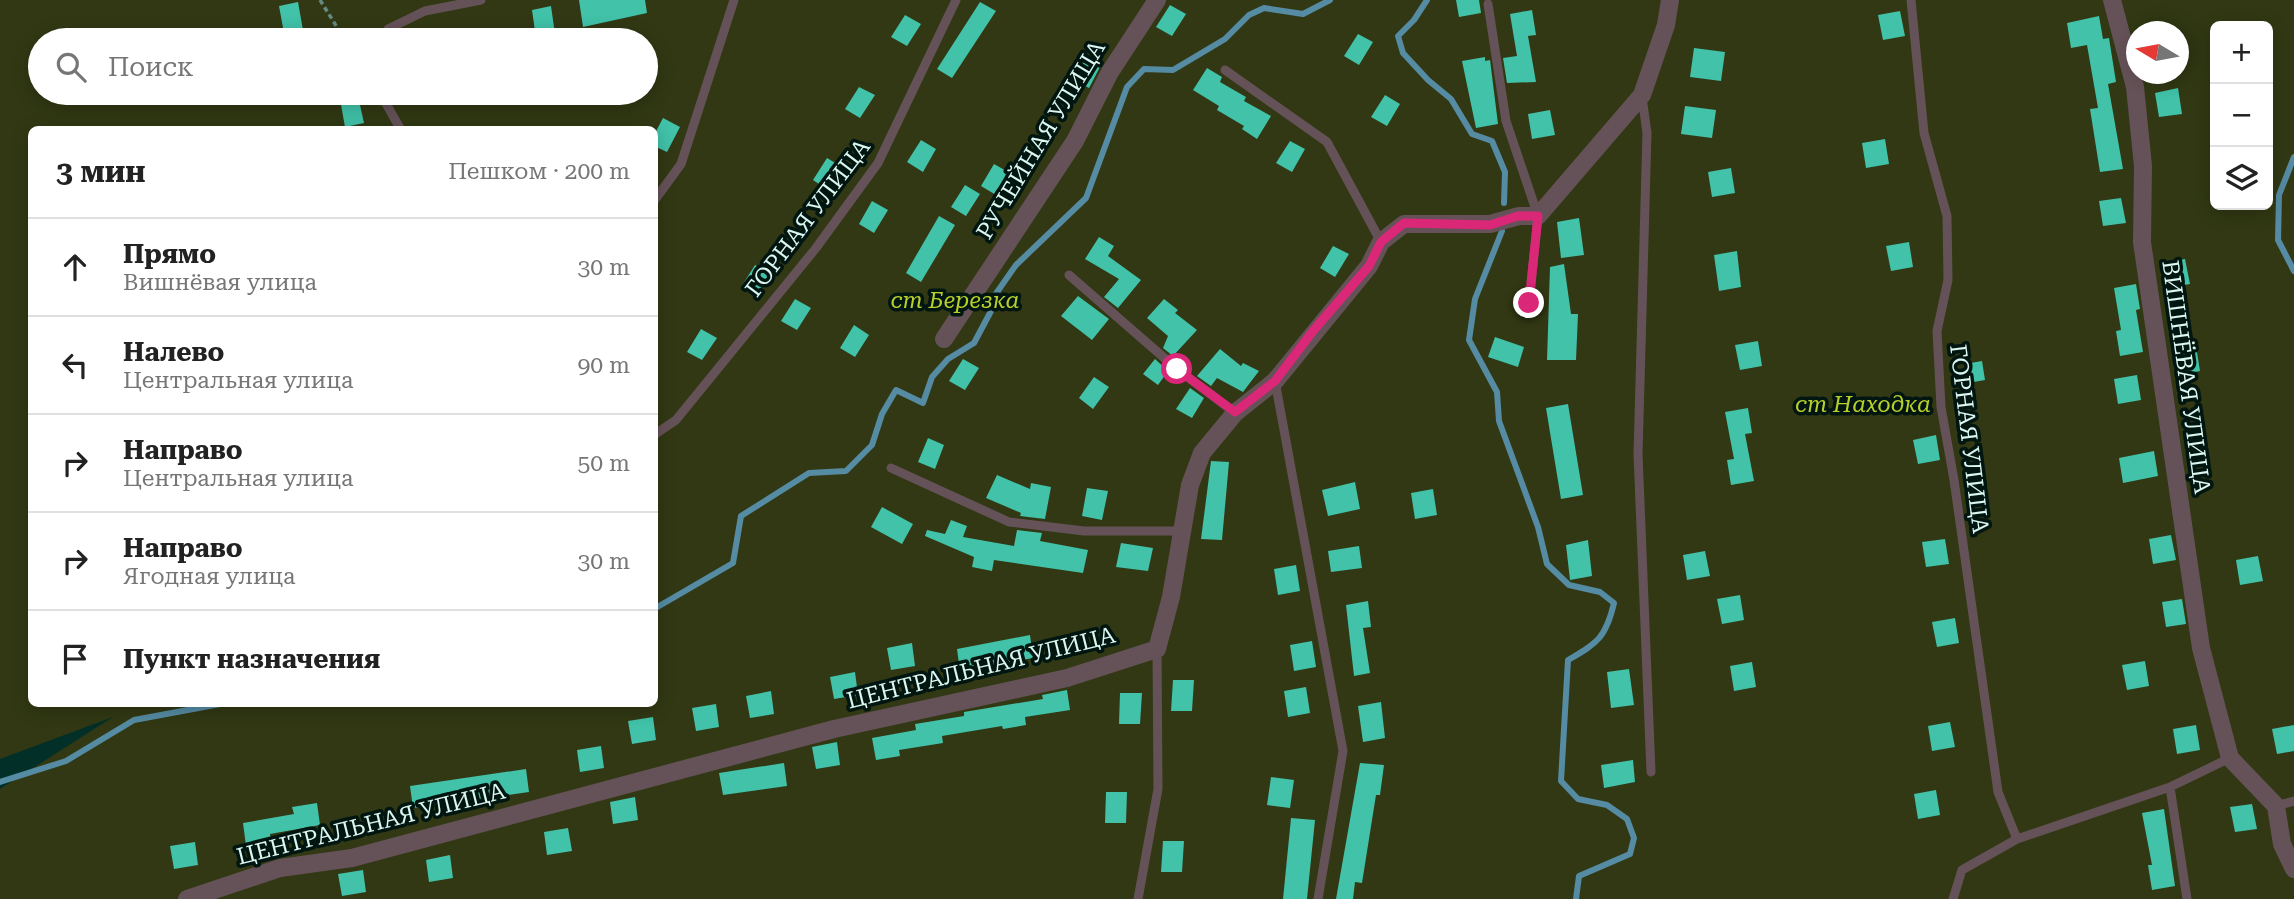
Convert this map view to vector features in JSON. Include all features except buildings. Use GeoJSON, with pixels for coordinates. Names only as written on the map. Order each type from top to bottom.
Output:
{"type":"FeatureCollection","features":[{"type":"Feature","properties":{"kind":"street","name":"РУЧЕЙНАЯ УЛИЦА"},"geometry":{"type":"LineString","coordinates":[[944,340],[1075,141],[1110,72],[1157,0]]}},
{"type":"Feature","properties":{"kind":"street"},"geometry":{"type":"LineString","coordinates":[[1157,649],[1171,597],[1191,485],[1202,453],[1235,412],[1275,381],[1313,331],[1369,266],[1381,242],[1404,223],[1490,225],[1518,216],[1538,216],[1642,95],[1666,25],[1670,0]]}},
{"type":"Feature","properties":{"kind":"street","name":"ВИШНЁВАЯ УЛИЦА"},"geometry":{"type":"LineString","coordinates":[[2112,0],[2135,87],[2143,166],[2142,242],[2200,648],[2230,758]]}},
{"type":"Feature","properties":{"kind":"street","name":"ЦЕНТРАЛЬНАЯ УЛИЦА"},"geometry":{"type":"LineString","coordinates":[[187,899],[280,868],[352,858],[834,729],[1067,678],[1157,649]]}},
{"type":"Feature","properties":{"kind":"street"},"geometry":{"type":"LineString","coordinates":[[2230,758],[2276,806],[2282,844],[2294,869]]}},
{"type":"Feature","properties":{"kind":"lane"},"geometry":{"type":"LineString","coordinates":[[390,28],[425,11],[481,0]]}},
{"type":"Feature","properties":{"kind":"lane"},"geometry":{"type":"LineString","coordinates":[[658,196],[681,164],[734,0]]}},
{"type":"Feature","properties":{"kind":"lane","name":"ГОРНАЯ УЛИЦА"},"geometry":{"type":"LineString","coordinates":[[658,432],[676,420],[816,248],[878,163],[956,0]]}},
{"type":"Feature","properties":{"kind":"lane","name":"ГОРНАЯ УЛИЦА"},"geometry":{"type":"LineString","coordinates":[[1911,0],[1924,133],[1947,216],[1948,280],[1937,331],[1941,407],[1998,792],[2017,839]]}},
{"type":"Feature","properties":{"kind":"lane"},"geometry":{"type":"LineString","coordinates":[[1488,4],[1506,121],[1538,216],[1529,303]]}},
{"type":"Feature","properties":{"kind":"lane"},"geometry":{"type":"LineString","coordinates":[[1225,70],[1326,142],[1381,242]]}},
{"type":"Feature","properties":{"kind":"lane"},"geometry":{"type":"LineString","coordinates":[[1642,95],[1647,133],[1638,454],[1651,772]]}},
{"type":"Feature","properties":{"kind":"lane"},"geometry":{"type":"LineString","coordinates":[[387,105],[399,126]]}},
{"type":"Feature","properties":{"kind":"lane"},"geometry":{"type":"LineString","coordinates":[[1069,275],[1177,369],[1235,412]]}},
{"type":"Feature","properties":{"kind":"lane"},"geometry":{"type":"LineString","coordinates":[[1275,381],[1343,751],[1318,899]]}},
{"type":"Feature","properties":{"kind":"lane"},"geometry":{"type":"LineString","coordinates":[[891,468],[1009,522],[1084,531],[1182,531]]}},
{"type":"Feature","properties":{"kind":"lane"},"geometry":{"type":"LineString","coordinates":[[1138,899],[1158,789],[1157,649]]}},
{"type":"Feature","properties":{"kind":"lane"},"geometry":{"type":"LineString","coordinates":[[1953,899],[1962,870],[2017,839],[2170,787],[2230,758]]}},
{"type":"Feature","properties":{"kind":"lane"},"geometry":{"type":"LineString","coordinates":[[2170,787],[2187,899]]}},
{"type":"Feature","properties":{"kind":"lane"},"geometry":{"type":"LineString","coordinates":[[2276,806],[2294,801]]}},
{"type":"Feature","properties":{"kind":"path"},"geometry":{"type":"LineString","coordinates":[[320,0],[338,28]]}},
{"type":"Feature","properties":{"kind":"green space"},"geometry":{"type":"Polygon","coordinates":[[[0,0],[2294,0],[2294,899],[0,899],[0,789],[113,717],[0,759],[0,0]]]}},
{"type":"Feature","properties":{"kind":"waterway"},"geometry":{"type":"LineString","coordinates":[[658,607],[733,563],[741,516],[809,473],[846,471],[872,445],[882,414],[896,390],[923,403],[932,377],[948,359],[974,343],[991,311],[995,295],[1016,265],[1086,198],[1127,87],[1144,69],[1173,70],[1225,39],[1249,15],[1264,8],[1303,14],[1330,0]]}},
{"type":"Feature","properties":{"kind":"waterway"},"geometry":{"type":"LineString","coordinates":[[1427,0],[1414,20],[1398,36],[1403,53],[1428,80],[1451,99],[1472,134],[1492,141],[1505,172],[1504,203]]}},
{"type":"Feature","properties":{"kind":"waterway"},"geometry":{"type":"LineString","coordinates":[[2294,157],[2279,195],[2278,240],[2294,271]]}},
{"type":"Feature","properties":{"kind":"waterway"},"geometry":{"type":"LineString","coordinates":[[1502,231],[1475,299],[1469,340],[1497,392],[1499,421],[1538,527],[1547,564],[1569,585],[1600,592],[1614,603],[1608,624],[1599,638],[1568,660],[1561,781],[1578,799],[1607,805],[1627,819],[1634,838],[1630,854],[1579,876],[1576,899]]}},
{"type":"Feature","properties":{"kind":"waterway"},"geometry":{"type":"LineString","coordinates":[[0,782],[66,761],[134,720],[204,707]]}},
{"type":"Feature","properties":{"kind":"route"},"geometry":{"type":"LineString","coordinates":[[1177,369],[1235,412],[1275,381],[1313,331],[1369,266],[1381,242],[1404,223],[1490,225],[1518,216],[1538,216],[1529,303]]}},
{"type":"Feature","properties":{"kind":"park label","name":"ст Березка"},"geometry":{"type":"Point","coordinates":[955,300]}},
{"type":"Feature","properties":{"kind":"park label","name":"ст Находка"},"geometry":{"type":"Point","coordinates":[1863,404]}}]}
